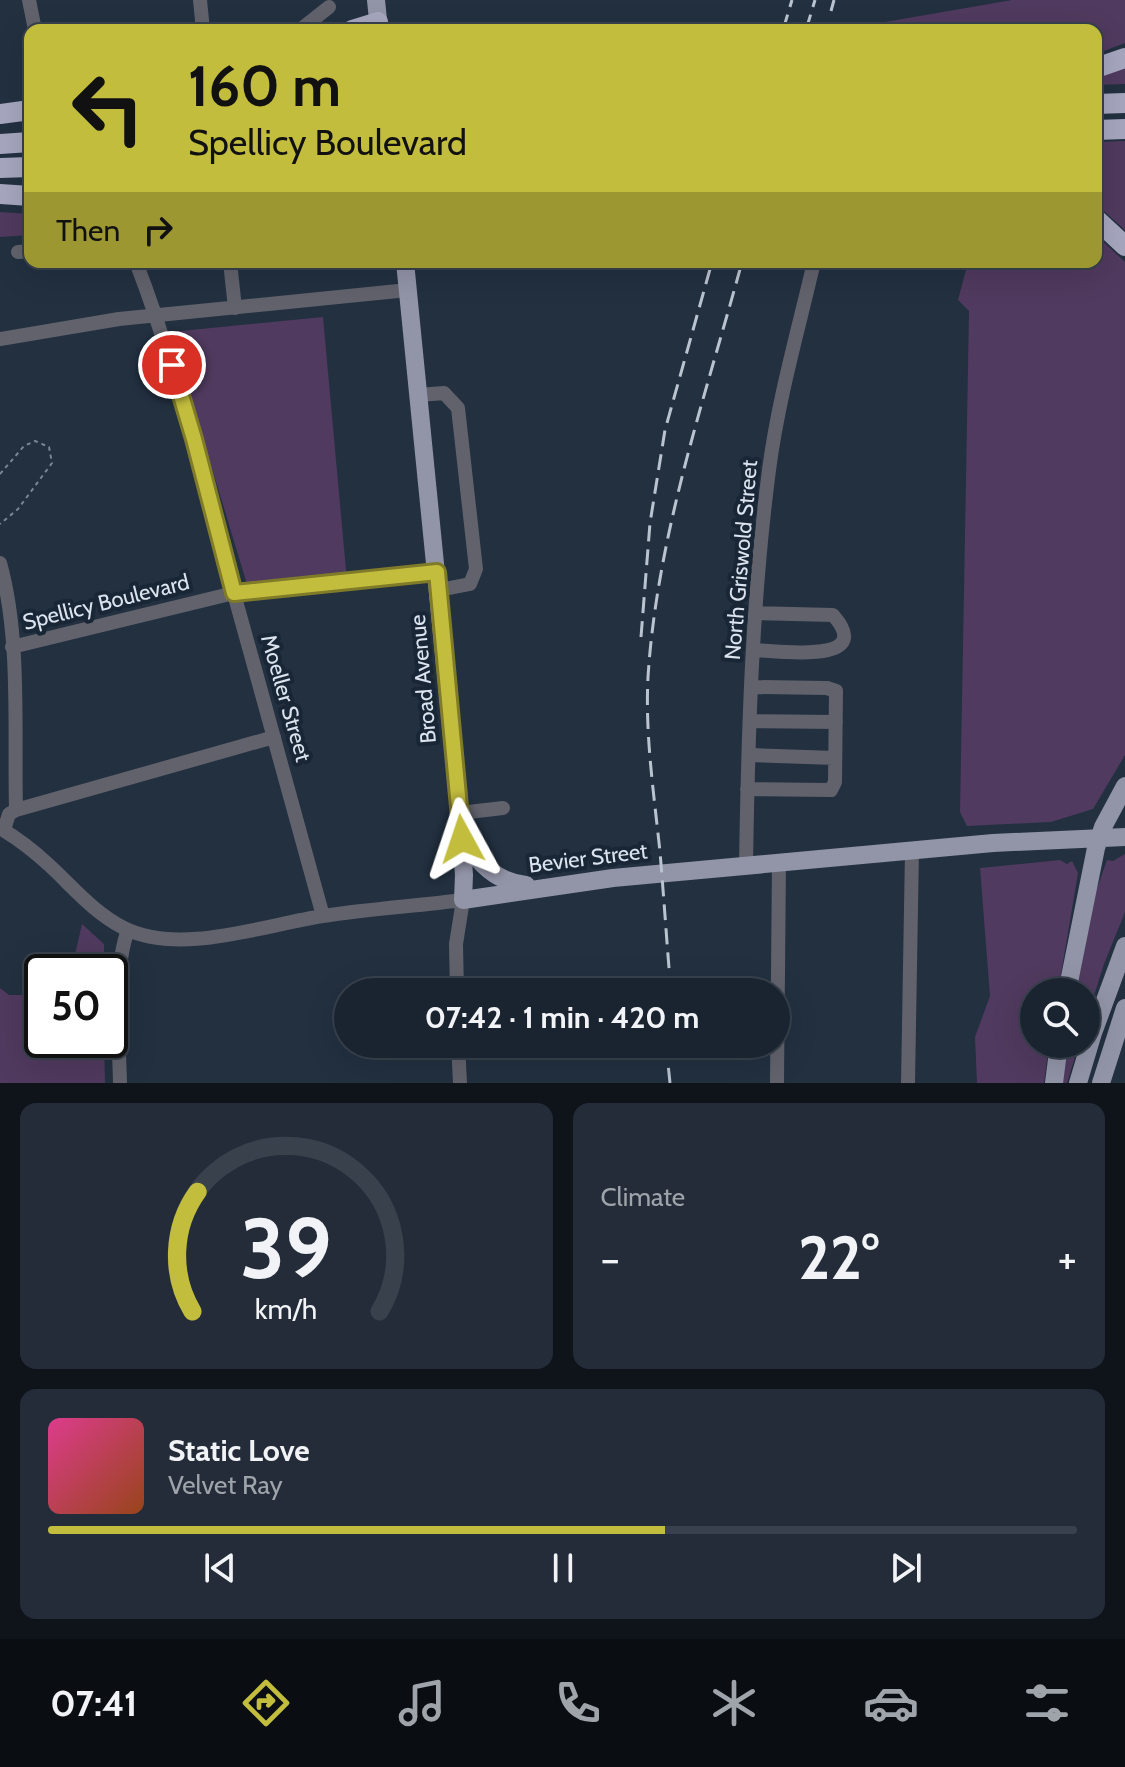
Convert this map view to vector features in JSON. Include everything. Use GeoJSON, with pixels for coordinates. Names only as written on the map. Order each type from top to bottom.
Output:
{"type":"FeatureCollection","features":[{"type":"Feature","properties":{"kind":"highway"},"geometry":{"type":"LineString","coordinates":[[1102,66],[1125,58]]}},
{"type":"Feature","properties":{"kind":"highway"},"geometry":{"type":"LineString","coordinates":[[1102,104],[1125,103]]}},
{"type":"Feature","properties":{"kind":"highway"},"geometry":{"type":"LineString","coordinates":[[0,114],[24,111]]}},
{"type":"Feature","properties":{"kind":"highway"},"geometry":{"type":"LineString","coordinates":[[1102,130],[1125,129]]}},
{"type":"Feature","properties":{"kind":"highway"},"geometry":{"type":"LineString","coordinates":[[0,144],[24,142]]}},
{"type":"Feature","properties":{"kind":"highway"},"geometry":{"type":"LineString","coordinates":[[0,168],[24,167]]}},
{"type":"Feature","properties":{"kind":"highway"},"geometry":{"type":"LineString","coordinates":[[0,194],[24,196]]}},
{"type":"Feature","properties":{"kind":"highway"},"geometry":{"type":"LineString","coordinates":[[1102,225],[1125,246]]}},
{"type":"Feature","properties":{"kind":"main road"},"geometry":{"type":"LineString","coordinates":[[376,0],[379,24]]}},
{"type":"Feature","properties":{"kind":"main road","name":"Broad Avenue"},"geometry":{"type":"LineString","coordinates":[[406,268],[460,813],[463,900]]}},
{"type":"Feature","properties":{"kind":"main road"},"geometry":{"type":"LineString","coordinates":[[1070,978],[1099,838],[1125,786]]}},
{"type":"Feature","properties":{"kind":"main road","name":"Bevier Street"},"geometry":{"type":"LineString","coordinates":[[463,900],[549,886],[779,862],[993,843],[1125,837]]}},
{"type":"Feature","properties":{"kind":"main road"},"geometry":{"type":"LineString","coordinates":[[462,839],[479,862],[494,875],[513,883],[549,886]]}},
{"type":"Feature","properties":{"kind":"main road"},"geometry":{"type":"LineString","coordinates":[[1078,1083],[1125,946]]}},
{"type":"Feature","properties":{"kind":"main road"},"geometry":{"type":"LineString","coordinates":[[1101,1083],[1125,1008]]}},
{"type":"Feature","properties":{"kind":"main road"},"geometry":{"type":"LineString","coordinates":[[1054,1083],[1057,1058]]}},
{"type":"Feature","properties":{"kind":"street"},"geometry":{"type":"LineString","coordinates":[[29,0],[34,24]]}},
{"type":"Feature","properties":{"kind":"street"},"geometry":{"type":"LineString","coordinates":[[200,0],[202,24]]}},
{"type":"Feature","properties":{"kind":"street"},"geometry":{"type":"LineString","coordinates":[[308,24],[329,7]]}},
{"type":"Feature","properties":{"kind":"street","name":"Moeller Street"},"geometry":{"type":"LineString","coordinates":[[138,268],[157,315],[194,439],[323,916]]}},
{"type":"Feature","properties":{"kind":"street"},"geometry":{"type":"LineString","coordinates":[[231,268],[235,308]]}},
{"type":"Feature","properties":{"kind":"street","name":"North Griswold Street"},"geometry":{"type":"LineString","coordinates":[[746,866],[747,789],[760,551],[774,440],[813,268]]}},
{"type":"Feature","properties":{"kind":"street"},"geometry":{"type":"LineString","coordinates":[[0,339],[157,315],[408,290]]}},
{"type":"Feature","properties":{"kind":"street","name":"Spellicy Boulevard"},"geometry":{"type":"LineString","coordinates":[[0,563],[12,647],[234,593],[438,581],[470,584],[476,569],[458,408],[444,393],[419,395]]}},
{"type":"Feature","properties":{"kind":"street"},"geometry":{"type":"LineString","coordinates":[[755,650],[825,653],[837,648],[844,636],[842,626],[833,615],[757,613]]}},
{"type":"Feature","properties":{"kind":"street"},"geometry":{"type":"LineString","coordinates":[[12,647],[16,810]]}},
{"type":"Feature","properties":{"kind":"street"},"geometry":{"type":"LineString","coordinates":[[747,789],[831,790],[835,782],[836,691],[827,688],[753,687]]}},
{"type":"Feature","properties":{"kind":"street"},"geometry":{"type":"LineString","coordinates":[[751,721],[836,722]]}},
{"type":"Feature","properties":{"kind":"street"},"geometry":{"type":"LineString","coordinates":[[2,829],[9,814],[16,810],[274,737]]}},
{"type":"Feature","properties":{"kind":"street"},"geometry":{"type":"LineString","coordinates":[[749,755],[835,758]]}},
{"type":"Feature","properties":{"kind":"street"},"geometry":{"type":"LineString","coordinates":[[460,813],[503,808]]}},
{"type":"Feature","properties":{"kind":"street","name":"Bevier Street"},"geometry":{"type":"LineString","coordinates":[[2,829],[48,864],[97,910],[128,930],[171,939],[323,916],[463,900]]}},
{"type":"Feature","properties":{"kind":"street"},"geometry":{"type":"LineString","coordinates":[[908,1083],[912,850]]}},
{"type":"Feature","properties":{"kind":"street"},"geometry":{"type":"LineString","coordinates":[[777,1083],[779,862]]}},
{"type":"Feature","properties":{"kind":"street"},"geometry":{"type":"LineString","coordinates":[[457,978],[456,944],[463,900]]}},
{"type":"Feature","properties":{"kind":"street"},"geometry":{"type":"LineString","coordinates":[[120,1083],[119,972],[128,930]]}},
{"type":"Feature","properties":{"kind":"street"},"geometry":{"type":"LineString","coordinates":[[459,1058],[460,1083]]}},
{"type":"Feature","properties":{"kind":"path"},"geometry":{"type":"LineString","coordinates":[[0,474],[24,446],[35,441],[49,447],[52,463],[18,509],[0,524]]}},
{"type":"Feature","properties":{"kind":"shaded area"},"geometry":{"type":"Polygon","coordinates":[[[1012,0],[1125,0],[1125,43],[1102,52],[1102,24],[874,24],[1012,0]]]}},
{"type":"Feature","properties":{"kind":"shaded area"},"geometry":{"type":"Polygon","coordinates":[[[1125,66],[1125,84],[1102,85],[1102,73],[1125,66]]]}},
{"type":"Feature","properties":{"kind":"shaded area"},"geometry":{"type":"Polygon","coordinates":[[[1125,141],[1125,230],[1102,209],[1102,142],[1125,141]]]}},
{"type":"Feature","properties":{"kind":"shaded area"},"geometry":{"type":"Polygon","coordinates":[[[0,212],[24,214],[24,235],[0,237],[0,212]]]}},
{"type":"Feature","properties":{"kind":"shaded area"},"geometry":{"type":"Polygon","coordinates":[[[1102,241],[1125,262],[1125,755],[1093,809],[1051,822],[967,826],[960,812],[969,311],[958,300],[966,268],[1102,268],[1102,241]]]}},
{"type":"Feature","properties":{"kind":"shaded area"},"geometry":{"type":"Polygon","coordinates":[[[323,317],[347,581],[249,591],[171,332],[323,317]]]}},
{"type":"Feature","properties":{"kind":"shaded area"},"geometry":{"type":"Polygon","coordinates":[[[1125,854],[1125,912],[1100,978],[1079,978],[1095,894],[1107,860],[1113,861],[1125,854]]]}},
{"type":"Feature","properties":{"kind":"shaded area"},"geometry":{"type":"Polygon","coordinates":[[[1060,860],[1067,864],[1072,861],[1078,873],[1060,978],[1020,978],[1020,1058],[1047,1058],[1044,1083],[977,1083],[975,1037],[990,996],[980,868],[1060,860]]]}},
{"type":"Feature","properties":{"kind":"shaded area"},"geometry":{"type":"Polygon","coordinates":[[[82,924],[104,944],[104,954],[75,954],[82,924]]]}},
{"type":"Feature","properties":{"kind":"shaded area"},"geometry":{"type":"Polygon","coordinates":[[[0,988],[9,995],[24,995],[24,1058],[104,1058],[105,1083],[0,1083],[0,988]]]}},
{"type":"Feature","properties":{"kind":"shaded area"},"geometry":{"type":"Polygon","coordinates":[[[1065,1058],[1075,1058],[1067,1083],[1061,1083],[1065,1058]]]}},
{"type":"Feature","properties":{"kind":"railway"},"geometry":{"type":"LineString","coordinates":[[785,24],[792,0]]}},
{"type":"Feature","properties":{"kind":"railway"},"geometry":{"type":"LineString","coordinates":[[808,24],[815,0]]}},
{"type":"Feature","properties":{"kind":"railway"},"geometry":{"type":"LineString","coordinates":[[831,11],[834,0]]}},
{"type":"Feature","properties":{"kind":"railway"},"geometry":{"type":"LineString","coordinates":[[641,637],[650,523],[665,430],[710,268]]}},
{"type":"Feature","properties":{"kind":"railway"},"geometry":{"type":"LineString","coordinates":[[670,978],[648,721],[653,624],[661,571],[684,467],[740,268]]}},
{"type":"Feature","properties":{"kind":"railway"},"geometry":{"type":"LineString","coordinates":[[667,1058],[670,1083]]}},
{"type":"Feature","properties":{"kind":"route"},"geometry":{"type":"LineString","coordinates":[[172,365],[234,593],[437,572],[462,839]]}}]}
